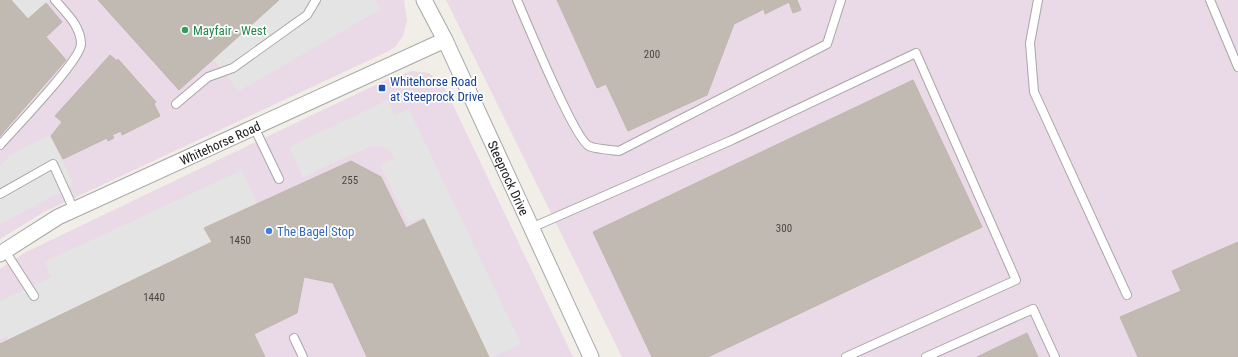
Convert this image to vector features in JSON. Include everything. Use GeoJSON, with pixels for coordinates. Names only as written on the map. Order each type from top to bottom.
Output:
{"type":"FeatureCollection","features":[{"type":"Feature","properties":{"kind":"street","name":"Steeprock Drive"},"geometry":{"type":"LineString","coordinates":[[424,0],[445,40],[532,228],[586,355]]}},
{"type":"Feature","properties":{"kind":"street","name":"Whitehorse Road"},"geometry":{"type":"LineString","coordinates":[[2,252],[58,217],[445,40]]}},
{"type":"Feature","properties":{"kind":"lane"},"geometry":{"type":"LineString","coordinates":[[0,144],[73,62],[81,45],[78,27],[55,0]]}},
{"type":"Feature","properties":{"kind":"lane"},"geometry":{"type":"LineString","coordinates":[[176,104],[208,77],[234,68],[307,14],[316,0]]}},
{"type":"Feature","properties":{"kind":"lane"},"geometry":{"type":"LineString","coordinates":[[517,0],[567,112],[581,138],[588,146],[619,151],[828,44],[842,0]]}},
{"type":"Feature","properties":{"kind":"lane"},"geometry":{"type":"LineString","coordinates":[[1038,0],[1030,43],[1034,92],[1127,295]]}},
{"type":"Feature","properties":{"kind":"lane"},"geometry":{"type":"LineString","coordinates":[[1210,0],[1238,67]]}},
{"type":"Feature","properties":{"kind":"lane"},"geometry":{"type":"LineString","coordinates":[[532,228],[724,143],[916,53],[1016,280],[846,357]]}},
{"type":"Feature","properties":{"kind":"lane"},"geometry":{"type":"LineString","coordinates":[[254,127],[279,180]]}},
{"type":"Feature","properties":{"kind":"lane"},"geometry":{"type":"LineString","coordinates":[[0,194],[54,164],[74,210]]}},
{"type":"Feature","properties":{"kind":"lane"},"geometry":{"type":"LineString","coordinates":[[2,252],[34,296]]}},
{"type":"Feature","properties":{"kind":"lane"},"geometry":{"type":"LineString","coordinates":[[926,357],[1033,308],[1055,357]]}},
{"type":"Feature","properties":{"kind":"lane"},"geometry":{"type":"LineString","coordinates":[[294,338],[303,357]]}},
{"type":"Feature","properties":{"kind":"shaded area"},"geometry":{"type":"Polygon","coordinates":[[[0,0],[404,0],[407,20],[403,36],[396,46],[389,51],[44,212],[0,239],[0,0]]]}},
{"type":"Feature","properties":{"kind":"shaded area"},"geometry":{"type":"Polygon","coordinates":[[[11,0],[50,0],[28,19],[11,0]]]}},
{"type":"Feature","properties":{"kind":"shaded area"},"geometry":{"type":"Polygon","coordinates":[[[279,0],[375,0],[381,9],[239,91],[213,59],[279,0]]]}},
{"type":"Feature","properties":{"kind":"shaded area"},"geometry":{"type":"Polygon","coordinates":[[[446,0],[1238,0],[1238,357],[622,357],[446,0]]]}},
{"type":"Feature","properties":{"kind":"shaded area"},"geometry":{"type":"Polygon","coordinates":[[[412,71],[429,73],[444,86],[573,357],[0,357],[0,269],[26,252],[388,79],[412,71]]]}},
{"type":"Feature","properties":{"kind":"shaded area"},"geometry":{"type":"Polygon","coordinates":[[[388,100],[394,115],[409,109],[521,344],[489,357],[423,217],[408,223],[380,165],[395,158],[388,150],[381,146],[371,146],[303,177],[289,147],[388,100]]]}},
{"type":"Feature","properties":{"kind":"shaded area"},"geometry":{"type":"Polygon","coordinates":[[[50,135],[74,185],[0,224],[0,167],[10,155],[50,135]]]}},
{"type":"Feature","properties":{"kind":"shaded area"},"geometry":{"type":"Polygon","coordinates":[[[242,170],[257,204],[205,228],[212,242],[9,340],[6,336],[0,339],[0,301],[51,277],[44,262],[242,170]]]}},
{"type":"Feature","properties":{"kind":"building"},"geometry":{"type":"Polygon","coordinates":[[[0,0],[11,0],[28,19],[46,3],[62,22],[46,37],[66,60],[0,136],[0,0]]]}},
{"type":"Feature","properties":{"kind":"building","name":"Mayfair - West"},"geometry":{"type":"Polygon","coordinates":[[[98,0],[279,0],[179,90],[98,0]]]}},
{"type":"Feature","properties":{"kind":"building"},"geometry":{"type":"Polygon","coordinates":[[[557,0],[797,0],[801,10],[793,13],[789,2],[765,14],[764,9],[734,24],[707,95],[628,131],[606,84],[597,88],[557,0]]]}},
{"type":"Feature","properties":{"kind":"building"},"geometry":{"type":"Polygon","coordinates":[[[110,55],[117,61],[118,59],[156,102],[154,104],[160,116],[122,135],[121,131],[112,135],[114,138],[108,141],[107,138],[63,159],[51,136],[62,122],[55,116],[110,55]]]}},
{"type":"Feature","properties":{"kind":"building"},"geometry":{"type":"Polygon","coordinates":[[[913,80],[982,227],[708,357],[652,357],[593,232],[913,80]]]}},
{"type":"Feature","properties":{"kind":"building"},"geometry":{"type":"Polygon","coordinates":[[[351,161],[381,177],[406,228],[424,219],[489,357],[367,357],[333,283],[304,277],[297,313],[254,334],[265,357],[0,357],[0,344],[212,242],[204,228],[351,161]]]}},
{"type":"Feature","properties":{"kind":"building"},"geometry":{"type":"Polygon","coordinates":[[[1238,242],[1238,357],[1138,357],[1120,317],[1181,291],[1172,271],[1238,242]]]}},
{"type":"Feature","properties":{"kind":"building"},"geometry":{"type":"Polygon","coordinates":[[[1027,333],[1038,357],[977,357],[1027,333]]]}},
{"type":"Feature","properties":{"kind":"place","name":"Mayfair - West"},"geometry":{"type":"Point","coordinates":[185,30]}},
{"type":"Feature","properties":{"kind":"place","name":"Whitehorse Road at Steeprock Drive"},"geometry":{"type":"Point","coordinates":[382,88]}},
{"type":"Feature","properties":{"kind":"place","name":"The Bagel Stop"},"geometry":{"type":"Point","coordinates":[269,231]}}]}
